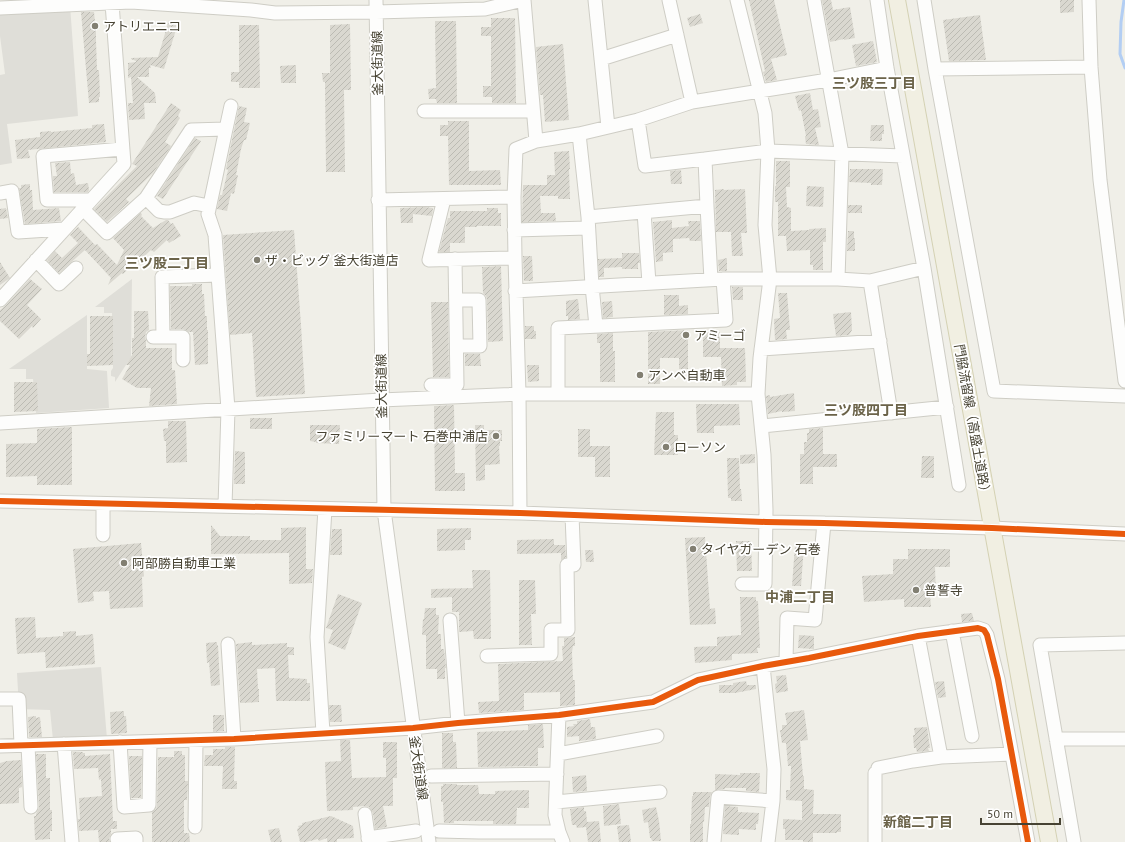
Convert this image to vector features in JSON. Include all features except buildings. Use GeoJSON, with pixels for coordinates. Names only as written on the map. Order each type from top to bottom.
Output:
{"type":"FeatureCollection","features":[{"type":"Feature","properties":{"kind":"main road","name":"門脇流留線（高盛土道路）"},"geometry":{"type":"LineString","coordinates":[[897,0],[1049,842]]}},
{"type":"Feature","properties":{"kind":"street"},"geometry":{"type":"LineString","coordinates":[[0,8],[15,4],[152,2],[275,13],[321,6],[429,6],[485,4],[523,0],[536,141]]}},
{"type":"Feature","properties":{"kind":"street"},"geometry":{"type":"LineString","coordinates":[[595,0],[608,127]]}},
{"type":"Feature","properties":{"kind":"street"},"geometry":{"type":"LineString","coordinates":[[669,0],[692,102]]}},
{"type":"Feature","properties":{"kind":"street"},"geometry":{"type":"LineString","coordinates":[[738,0],[765,112],[768,151],[766,225],[770,279],[760,358],[758,394],[764,455],[766,522],[765,584],[742,584]]}},
{"type":"Feature","properties":{"kind":"street"},"geometry":{"type":"LineString","coordinates":[[814,0],[842,154],[838,279]]}},
{"type":"Feature","properties":{"kind":"street"},"geometry":{"type":"LineString","coordinates":[[877,0],[887,68],[924,268],[959,485]]}},
{"type":"Feature","properties":{"kind":"street"},"geometry":{"type":"LineString","coordinates":[[924,0],[935,69],[994,391],[1125,396]]}},
{"type":"Feature","properties":{"kind":"street"},"geometry":{"type":"LineString","coordinates":[[1089,0],[1091,67],[1100,180],[1125,381]]}},
{"type":"Feature","properties":{"kind":"street"},"geometry":{"type":"LineString","coordinates":[[0,300],[124,164],[112,3]]}},
{"type":"Feature","properties":{"kind":"street","name":"釜大街道線"},"geometry":{"type":"LineString","coordinates":[[376,6],[384,510],[429,842]]}},
{"type":"Feature","properties":{"kind":"street"},"geometry":{"type":"LineString","coordinates":[[601,59],[677,35]]}},
{"type":"Feature","properties":{"kind":"street"},"geometry":{"type":"LineString","coordinates":[[935,69],[1091,67]]}},
{"type":"Feature","properties":{"kind":"street"},"geometry":{"type":"LineString","coordinates":[[520,513],[519,394],[514,230],[516,149],[536,141],[579,134],[638,120],[692,102],[828,80],[887,68]]}},
{"type":"Feature","properties":{"kind":"street"},"geometry":{"type":"LineString","coordinates":[[225,506],[228,409],[215,235],[208,214],[231,106]]}},
{"type":"Feature","properties":{"kind":"street"},"geometry":{"type":"LineString","coordinates":[[424,111],[533,111]]}},
{"type":"Feature","properties":{"kind":"street"},"geometry":{"type":"LineString","coordinates":[[638,120],[645,166],[768,151],[903,156]]}},
{"type":"Feature","properties":{"kind":"street"},"geometry":{"type":"LineString","coordinates":[[122,149],[43,156],[47,200],[87,205],[107,233],[146,198],[191,130],[226,130]]}},
{"type":"Feature","properties":{"kind":"street"},"geometry":{"type":"LineString","coordinates":[[579,134],[596,326]]}},
{"type":"Feature","properties":{"kind":"street"},"geometry":{"type":"LineString","coordinates":[[558,394],[558,328],[726,320],[717,280],[707,206],[705,159]]}},
{"type":"Feature","properties":{"kind":"street"},"geometry":{"type":"LineString","coordinates":[[0,193],[12,191],[18,232],[64,229]]}},
{"type":"Feature","properties":{"kind":"street"},"geometry":{"type":"LineString","coordinates":[[378,200],[514,197]]}},
{"type":"Feature","properties":{"kind":"street"},"geometry":{"type":"LineString","coordinates":[[146,198],[159,211],[165,212],[170,212],[194,203],[210,206]]}},
{"type":"Feature","properties":{"kind":"street"},"geometry":{"type":"LineString","coordinates":[[444,199],[429,260],[515,258]]}},
{"type":"Feature","properties":{"kind":"street"},"geometry":{"type":"LineString","coordinates":[[514,230],[588,223],[644,212],[707,206]]}},
{"type":"Feature","properties":{"kind":"street"},"geometry":{"type":"LineString","coordinates":[[644,212],[649,283]]}},
{"type":"Feature","properties":{"kind":"street"},"geometry":{"type":"LineString","coordinates":[[431,385],[457,384],[455,259]]}},
{"type":"Feature","properties":{"kind":"street"},"geometry":{"type":"LineString","coordinates":[[36,260],[59,284],[76,268]]}},
{"type":"Feature","properties":{"kind":"street"},"geometry":{"type":"LineString","coordinates":[[515,291],[717,280],[838,279],[870,281],[924,268]]}},
{"type":"Feature","properties":{"kind":"street"},"geometry":{"type":"LineString","coordinates":[[183,360],[183,337],[158,337],[162,277],[218,275]]}},
{"type":"Feature","properties":{"kind":"street"},"geometry":{"type":"LineString","coordinates":[[870,281],[891,413]]}},
{"type":"Feature","properties":{"kind":"street"},"geometry":{"type":"LineString","coordinates":[[456,300],[479,300],[480,346],[456,346]]}},
{"type":"Feature","properties":{"kind":"street"},"geometry":{"type":"LineString","coordinates":[[761,349],[880,341]]}},
{"type":"Feature","properties":{"kind":"street"},"geometry":{"type":"LineString","coordinates":[[0,423],[382,400],[519,394],[758,394]]}},
{"type":"Feature","properties":{"kind":"street"},"geometry":{"type":"LineString","coordinates":[[762,426],[947,407]]}},
{"type":"Feature","properties":{"kind":"street"},"geometry":{"type":"LineString","coordinates":[[0,501],[520,513],[992,528],[1125,534]]}},
{"type":"Feature","properties":{"kind":"street"},"geometry":{"type":"LineString","coordinates":[[103,504],[103,535]]}},
{"type":"Feature","properties":{"kind":"street"},"geometry":{"type":"LineString","coordinates":[[323,733],[317,637],[325,509]]}},
{"type":"Feature","properties":{"kind":"street"},"geometry":{"type":"LineString","coordinates":[[487,656],[551,654],[550,630],[568,630],[567,565],[574,565],[572,515]]}},
{"type":"Feature","properties":{"kind":"street"},"geometry":{"type":"LineString","coordinates":[[786,662],[787,618],[816,620],[824,523]]}},
{"type":"Feature","properties":{"kind":"street"},"geometry":{"type":"LineString","coordinates":[[450,620],[458,723]]}},
{"type":"Feature","properties":{"kind":"street"},"geometry":{"type":"LineString","coordinates":[[0,746],[234,739],[413,728],[559,715],[653,702],[698,680],[763,666],[918,636],[978,628],[984,630],[987,635],[998,679],[1028,842]]}},
{"type":"Feature","properties":{"kind":"street"},"geometry":{"type":"LineString","coordinates":[[952,631],[972,736]]}},
{"type":"Feature","properties":{"kind":"street"},"geometry":{"type":"LineString","coordinates":[[918,636],[941,757]]}},
{"type":"Feature","properties":{"kind":"street"},"geometry":{"type":"LineString","coordinates":[[1074,842],[1040,645],[1125,643]]}},
{"type":"Feature","properties":{"kind":"street"},"geometry":{"type":"LineString","coordinates":[[228,644],[234,739]]}},
{"type":"Feature","properties":{"kind":"street"},"geometry":{"type":"LineString","coordinates":[[763,666],[774,769],[773,801],[768,842]]}},
{"type":"Feature","properties":{"kind":"street"},"geometry":{"type":"LineString","coordinates":[[0,699],[19,699],[31,807]]}},
{"type":"Feature","properties":{"kind":"street"},"geometry":{"type":"LineString","coordinates":[[439,831],[480,837],[561,837],[555,815],[559,715]]}},
{"type":"Feature","properties":{"kind":"street"},"geometry":{"type":"LineString","coordinates":[[558,754],[658,736]]}},
{"type":"Feature","properties":{"kind":"street"},"geometry":{"type":"LineString","coordinates":[[1056,739],[1125,739]]}},
{"type":"Feature","properties":{"kind":"street"},"geometry":{"type":"LineString","coordinates":[[195,827],[196,740]]}},
{"type":"Feature","properties":{"kind":"street"},"geometry":{"type":"LineString","coordinates":[[120,742],[124,807],[149,805],[150,742]]}},
{"type":"Feature","properties":{"kind":"street"},"geometry":{"type":"LineString","coordinates":[[64,744],[72,842]]}},
{"type":"Feature","properties":{"kind":"street"},"geometry":{"type":"LineString","coordinates":[[875,842],[877,770],[913,760],[941,757],[1012,754]]}},
{"type":"Feature","properties":{"kind":"street"},"geometry":{"type":"LineString","coordinates":[[431,776],[557,774]]}},
{"type":"Feature","properties":{"kind":"street"},"geometry":{"type":"LineString","coordinates":[[556,802],[660,792]]}},
{"type":"Feature","properties":{"kind":"street"},"geometry":{"type":"LineString","coordinates":[[714,842],[718,797],[773,801]]}},
{"type":"Feature","properties":{"kind":"street"},"geometry":{"type":"LineString","coordinates":[[365,814],[369,840],[416,831]]}},
{"type":"Feature","properties":{"kind":"street"},"geometry":{"type":"LineString","coordinates":[[116,839],[136,838],[136,842]]}},
{"type":"Feature","properties":{"kind":"shaded area"},"geometry":{"type":"Polygon","coordinates":[[[70,5],[78,116],[7,124],[12,163],[0,165],[0,75],[5,74],[0,36],[0,8],[70,5]]]}},
{"type":"Feature","properties":{"kind":"shaded area"},"geometry":{"type":"Polygon","coordinates":[[[132,279],[131,357],[115,382],[115,377],[111,376],[111,371],[113,368],[112,313],[104,313],[104,307],[95,307],[132,279]]]}},
{"type":"Feature","properties":{"kind":"shaded area"},"geometry":{"type":"Polygon","coordinates":[[[87,315],[87,369],[107,371],[109,408],[36,413],[33,379],[26,379],[26,369],[9,369],[87,315]]]}},
{"type":"Feature","properties":{"kind":"shaded area"},"geometry":{"type":"Polygon","coordinates":[[[101,667],[107,739],[53,740],[50,710],[19,709],[17,673],[101,667]]]}},
{"type":"Feature","properties":{"kind":"waterway"},"geometry":{"type":"LineString","coordinates":[[1124,0],[1121,22],[1120,54],[1125,68]]}},
{"type":"Feature","properties":{"kind":"cycle path"},"geometry":{"type":"LineString","coordinates":[[0,501],[520,513],[992,528],[1125,534]]}},
{"type":"Feature","properties":{"kind":"cycle path"},"geometry":{"type":"LineString","coordinates":[[0,746],[234,739],[413,728],[559,715],[653,702],[698,680],[763,666],[918,636],[978,628],[984,630],[987,635],[998,679],[1028,842]]}},
{"type":"Feature","properties":{"kind":"place","name":"アトリエニコ"},"geometry":{"type":"Point","coordinates":[95,26]}},
{"type":"Feature","properties":{"kind":"place","name":"ザ・ビッグ 釜大街道店"},"geometry":{"type":"Point","coordinates":[257,260]}},
{"type":"Feature","properties":{"kind":"place","name":"アミーゴ"},"geometry":{"type":"Point","coordinates":[686,335]}},
{"type":"Feature","properties":{"kind":"place","name":"アンベ自動車"},"geometry":{"type":"Point","coordinates":[640,375]}},
{"type":"Feature","properties":{"kind":"place","name":"ファミリーマート 石巻中浦店"},"geometry":{"type":"Point","coordinates":[496,436]}},
{"type":"Feature","properties":{"kind":"place","name":"ローソン"},"geometry":{"type":"Point","coordinates":[666,447]}},
{"type":"Feature","properties":{"kind":"place","name":"タイヤガーデン 石巻"},"geometry":{"type":"Point","coordinates":[693,549]}},
{"type":"Feature","properties":{"kind":"place","name":"阿部勝自動車工業"},"geometry":{"type":"Point","coordinates":[124,563]}},
{"type":"Feature","properties":{"kind":"place","name":"普誓寺"},"geometry":{"type":"Point","coordinates":[916,590]}},
{"type":"Feature","properties":{"kind":"district","name":"三ツ股三丁目"},"geometry":{"type":"Point","coordinates":[874,83]}},
{"type":"Feature","properties":{"kind":"district","name":"三ツ股二丁目"},"geometry":{"type":"Point","coordinates":[167,263]}},
{"type":"Feature","properties":{"kind":"district","name":"三ツ股四丁目"},"geometry":{"type":"Point","coordinates":[866,410]}},
{"type":"Feature","properties":{"kind":"district","name":"中浦二丁目"},"geometry":{"type":"Point","coordinates":[800,597]}},
{"type":"Feature","properties":{"kind":"district","name":"新館二丁目"},"geometry":{"type":"Point","coordinates":[918,822]}}]}
